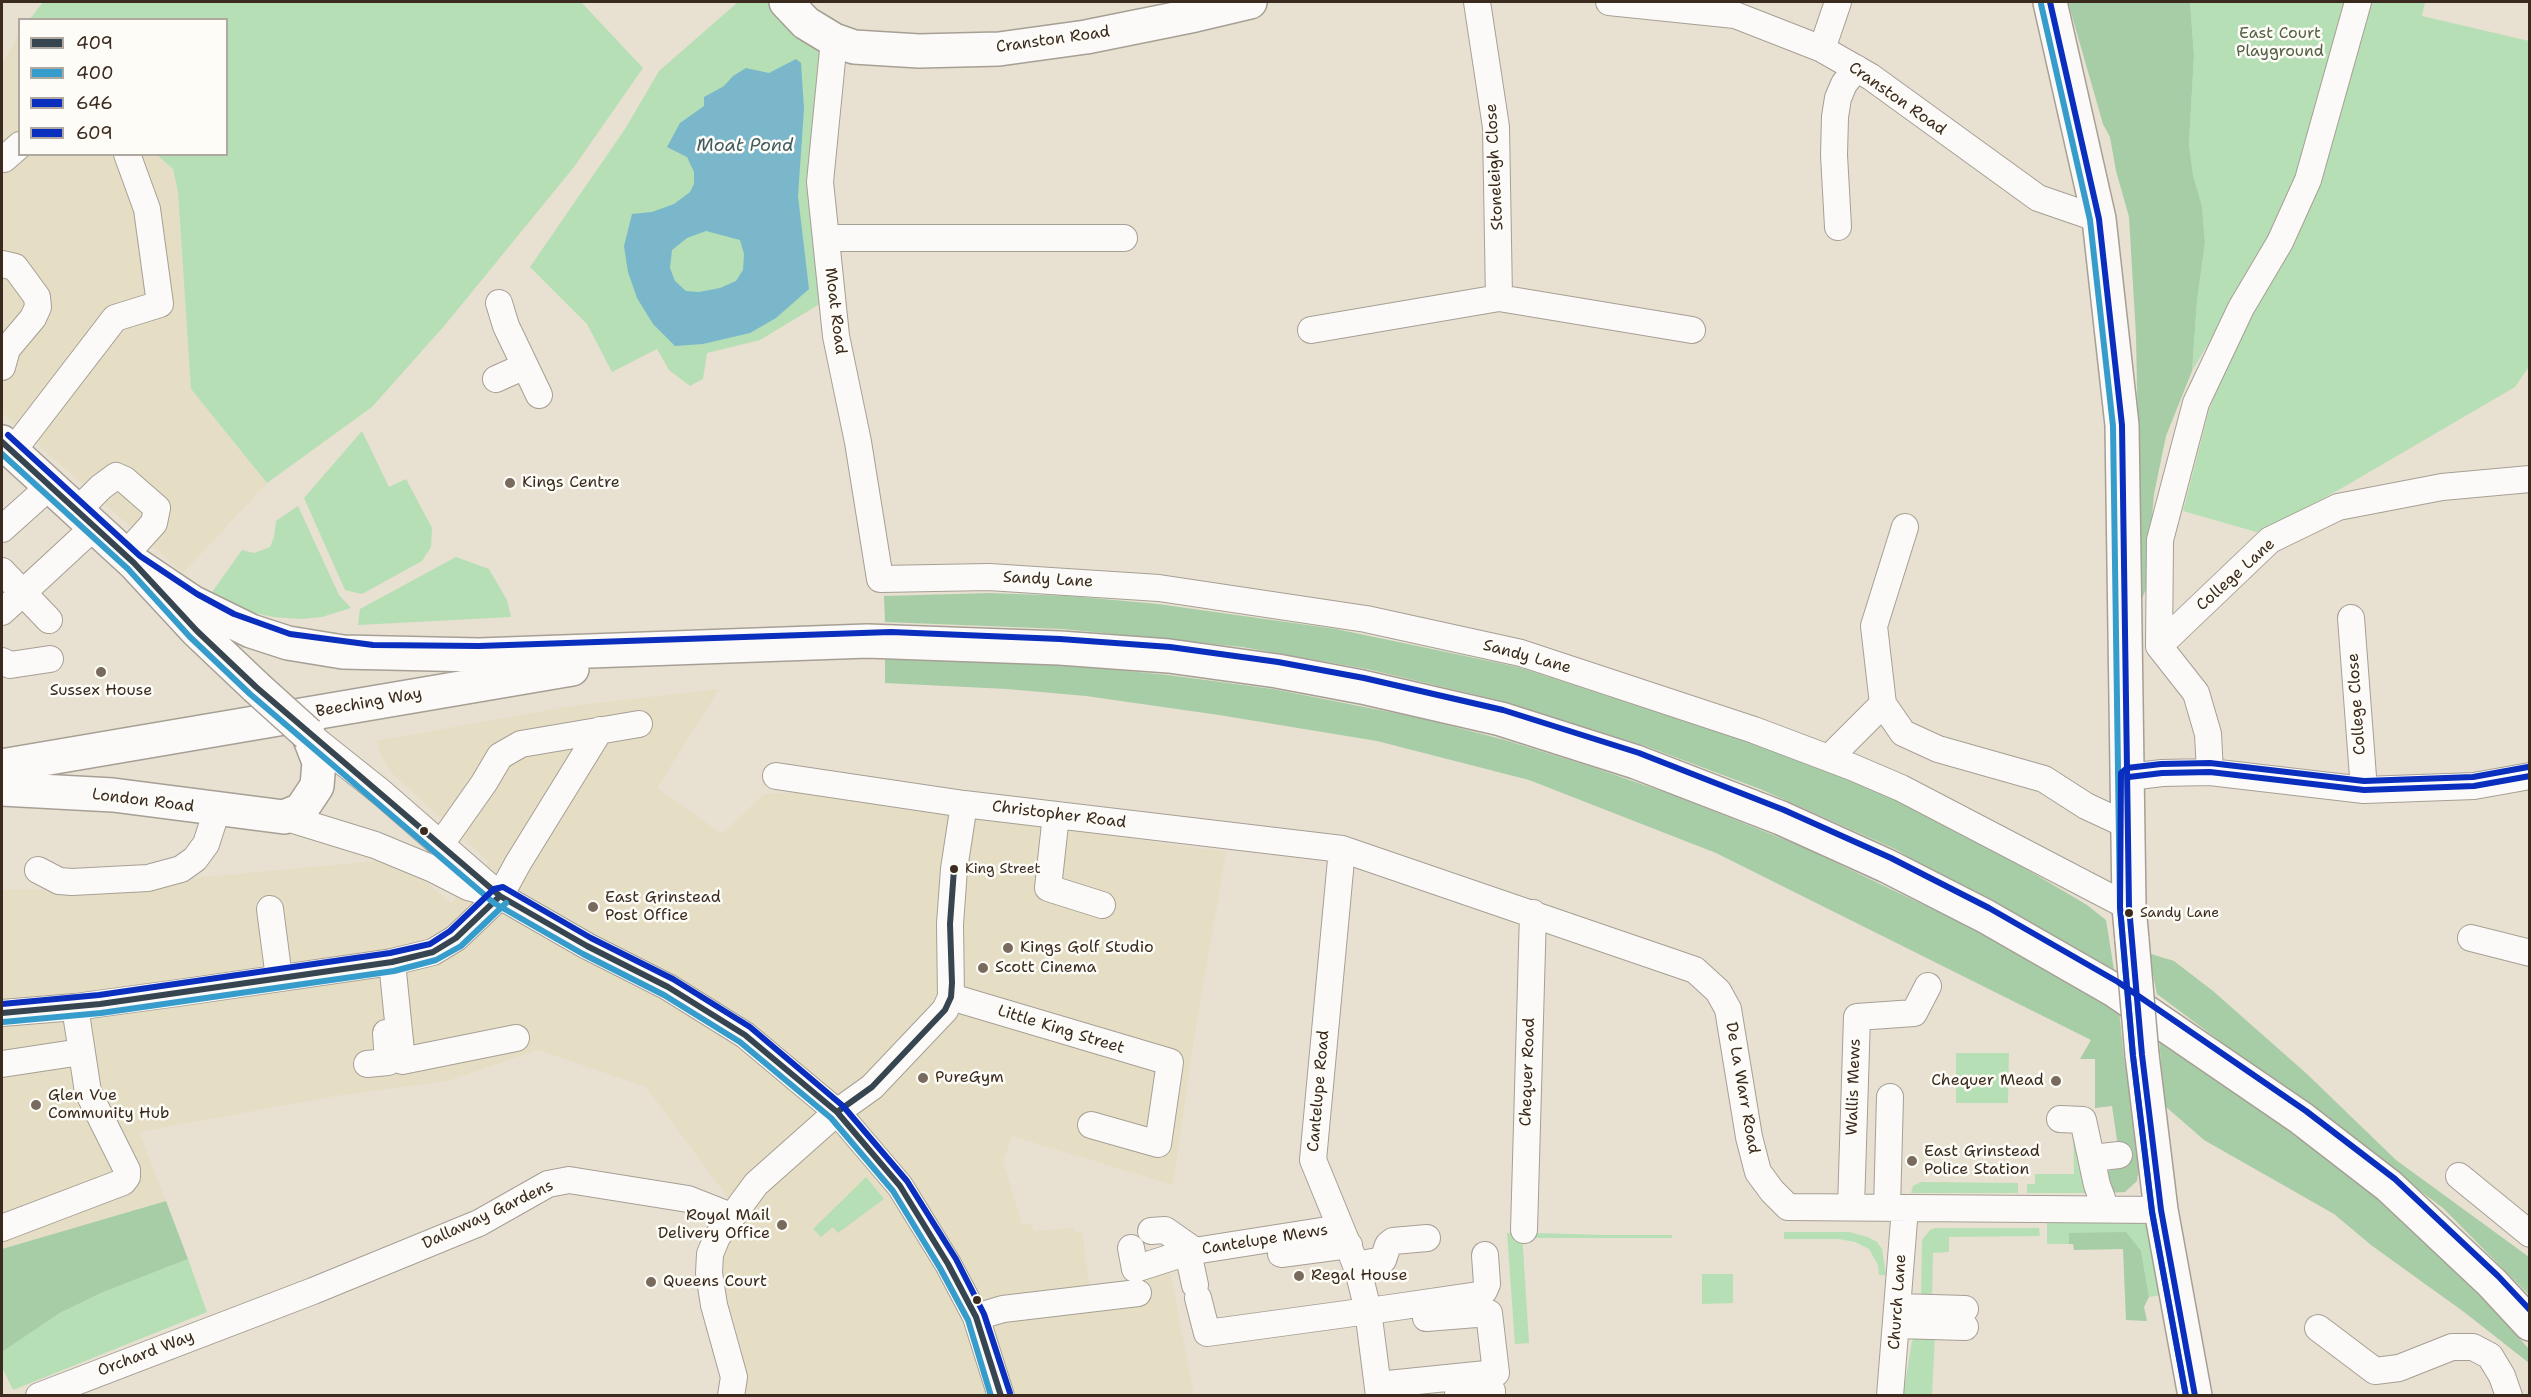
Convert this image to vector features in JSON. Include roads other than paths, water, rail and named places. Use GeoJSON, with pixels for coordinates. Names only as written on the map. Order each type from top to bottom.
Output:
{"type":"FeatureCollection","features":[{"type":"Feature","properties":{"kind":"main road"},"geometry":{"type":"LineString","coordinates":[[786,2],[806,23],[844,44]]}},
{"type":"Feature","properties":{"kind":"main road","name":"Cranston Road"},"geometry":{"type":"LineString","coordinates":[[844,44],[919,51],[999,49],[1086,37],[1245,2]]}},
{"type":"Feature","properties":{"kind":"main road"},"geometry":{"type":"LineString","coordinates":[[2050,2],[2099,219],[2122,425],[2129,907],[2142,1055],[2161,1210],[2195,1395]]}},
{"type":"Feature","properties":{"kind":"main road","name":"London Road"},"geometry":{"type":"LineString","coordinates":[[2,789],[113,795],[284,818],[301,810],[317,786],[320,762],[308,734],[197,631],[130,559],[7,447]]}},
{"type":"Feature","properties":{"kind":"main road","name":"Beeching Way"},"geometry":{"type":"LineString","coordinates":[[130,559],[192,602],[251,631],[288,643],[343,652],[479,656],[785,643],[891,641],[1060,648],[1169,657],[1277,671],[1362,687],[1501,719],[1636,762],[1781,818],[1887,866],[1985,916],[2114,990],[2301,1118],[2389,1186],[2492,1283],[2529,1324]]}},
{"type":"Feature","properties":{"kind":"main road","name":"Beeching Way"},"geometry":{"type":"LineString","coordinates":[[2,766],[701,648]]}},
{"type":"Feature","properties":{"kind":"street","name":"Stoneleigh Close"},"geometry":{"type":"LineString","coordinates":[[1477,2],[1496,127],[1499,298]]}},
{"type":"Feature","properties":{"kind":"street","name":"Cranston Road"},"geometry":{"type":"LineString","coordinates":[[1609,2],[1735,15],[1822,49],[1871,76],[2038,198],[2099,219]]}},
{"type":"Feature","properties":{"kind":"street"},"geometry":{"type":"LineString","coordinates":[[1822,49],[1838,2]]}},
{"type":"Feature","properties":{"kind":"street"},"geometry":{"type":"LineString","coordinates":[[2210,772],[2208,734],[2196,693],[2159,646],[2160,540],[2196,404],[2241,308],[2280,243],[2308,180],[2358,2]]}},
{"type":"Feature","properties":{"kind":"street","name":"Moat Road"},"geometry":{"type":"LineString","coordinates":[[844,44],[820,182],[836,336],[858,442],[880,579]]}},
{"type":"Feature","properties":{"kind":"street"},"geometry":{"type":"LineString","coordinates":[[1838,226],[1834,155],[1835,117],[1838,98],[1844,84],[1856,68]]}},
{"type":"Feature","properties":{"kind":"street"},"geometry":{"type":"LineString","coordinates":[[7,447],[115,318],[160,304],[147,208],[128,156]]}},
{"type":"Feature","properties":{"kind":"street"},"geometry":{"type":"LineString","coordinates":[[826,238],[1124,238]]}},
{"type":"Feature","properties":{"kind":"street"},"geometry":{"type":"LineString","coordinates":[[2,367],[7,349],[33,318],[38,307],[37,297],[6,260]]}},
{"type":"Feature","properties":{"kind":"street"},"geometry":{"type":"LineString","coordinates":[[1311,330],[1499,298],[1692,330]]}},
{"type":"Feature","properties":{"kind":"street"},"geometry":{"type":"LineString","coordinates":[[499,303],[506,326],[539,395]]}},
{"type":"Feature","properties":{"kind":"street"},"geometry":{"type":"LineString","coordinates":[[496,379],[525,366]]}},
{"type":"Feature","properties":{"kind":"street"},"geometry":{"type":"LineString","coordinates":[[2,612],[24,591],[86,518],[100,487],[116,476],[125,480],[157,508],[154,523],[130,559]]}},
{"type":"Feature","properties":{"kind":"street","name":"College Lane"},"geometry":{"type":"LineString","coordinates":[[2159,646],[2270,540],[2338,507],[2442,487],[2529,479]]}},
{"type":"Feature","properties":{"kind":"street"},"geometry":{"type":"LineString","coordinates":[[2,529],[50,486]]}},
{"type":"Feature","properties":{"kind":"street"},"geometry":{"type":"LineString","coordinates":[[1905,527],[1874,626],[1883,704],[1904,733],[1938,749],[2044,779],[2086,806],[2129,826]]}},
{"type":"Feature","properties":{"kind":"street"},"geometry":{"type":"LineString","coordinates":[[2,571],[24,591],[49,620]]}},
{"type":"Feature","properties":{"kind":"street","name":"Sandy Lane"},"geometry":{"type":"LineString","coordinates":[[880,579],[989,577],[1071,580],[1159,588],[1366,619],[1521,653],[1606,680],[1829,758],[1901,788],[2129,907]]}},
{"type":"Feature","properties":{"kind":"street","name":"College Close"},"geometry":{"type":"LineString","coordinates":[[2351,618],[2364,790]]}},
{"type":"Feature","properties":{"kind":"street"},"geometry":{"type":"LineString","coordinates":[[2,661],[10,665],[50,659]]}},
{"type":"Feature","properties":{"kind":"street"},"geometry":{"type":"LineString","coordinates":[[1829,758],[1883,704]]}},
{"type":"Feature","properties":{"kind":"street"},"geometry":{"type":"LineString","coordinates":[[441,844],[500,756],[520,744],[639,724]]}},
{"type":"Feature","properties":{"kind":"street"},"geometry":{"type":"LineString","coordinates":[[2,1013],[75,1007],[386,963],[433,952],[456,938],[500,896],[600,730]]}},
{"type":"Feature","properties":{"kind":"street","name":"London Road"},"geometry":{"type":"LineString","coordinates":[[308,734],[500,896],[572,938],[668,987],[745,1035],[837,1112],[900,1186],[948,1264],[976,1317],[1001,1395]]}},
{"type":"Feature","properties":{"kind":"street"},"geometry":{"type":"LineString","coordinates":[[2128,777],[2162,772],[2210,772],[2364,790],[2474,786],[2529,776]]}},
{"type":"Feature","properties":{"kind":"street","name":"Christopher Road"},"geometry":{"type":"LineString","coordinates":[[776,776],[964,804],[1342,849]]}},
{"type":"Feature","properties":{"kind":"street"},"geometry":{"type":"LineString","coordinates":[[731,1395],[734,1377],[714,1305],[709,1273],[710,1254],[731,1216],[756,1184],[837,1112],[872,1087],[945,1010],[951,997],[950,924],[954,869],[964,804]]}},
{"type":"Feature","properties":{"kind":"street"},"geometry":{"type":"LineString","coordinates":[[38,870],[59,881],[72,882],[148,878],[173,872],[195,859],[206,844],[217,810]]}},
{"type":"Feature","properties":{"kind":"street"},"geometry":{"type":"LineString","coordinates":[[1056,815],[1048,888],[1102,905]]}},
{"type":"Feature","properties":{"kind":"street","name":"London Road"},"geometry":{"type":"LineString","coordinates":[[284,818],[336,831],[375,845],[434,869],[468,887],[500,896]]}},
{"type":"Feature","properties":{"kind":"street","name":"De La Warr Road"},"geometry":{"type":"LineString","coordinates":[[1342,849],[1695,970],[1718,991],[1728,1009],[1749,1137],[1758,1172],[1788,1207],[2161,1210]]}},
{"type":"Feature","properties":{"kind":"street","name":"Cantelupe Road"},"geometry":{"type":"LineString","coordinates":[[1342,849],[1312,1160],[1348,1246],[1369,1318],[1379,1390]]}},
{"type":"Feature","properties":{"kind":"street"},"geometry":{"type":"LineString","coordinates":[[270,909],[279,978]]}},
{"type":"Feature","properties":{"kind":"street","name":"Chequer Road"},"geometry":{"type":"LineString","coordinates":[[1524,1230],[1533,913]]}},
{"type":"Feature","properties":{"kind":"street"},"geometry":{"type":"LineString","coordinates":[[2470,938],[2529,953]]}},
{"type":"Feature","properties":{"kind":"street"},"geometry":{"type":"LineString","coordinates":[[386,963],[402,1061],[516,1038]]}},
{"type":"Feature","properties":{"kind":"street"},"geometry":{"type":"LineString","coordinates":[[367,1064],[388,1062],[386,963]]}},
{"type":"Feature","properties":{"kind":"street","name":"Wallis Mews"},"geometry":{"type":"LineString","coordinates":[[1851,1208],[1857,1017],[1914,1013],[1928,986]]}},
{"type":"Feature","properties":{"kind":"street","name":"Little King Street"},"geometry":{"type":"LineString","coordinates":[[951,997],[1170,1062],[1158,1144],[1090,1125]]}},
{"type":"Feature","properties":{"kind":"street"},"geometry":{"type":"LineString","coordinates":[[2,1228],[52,1211],[126,1180],[127,1170],[88,1092],[75,1007]]}},
{"type":"Feature","properties":{"kind":"street"},"geometry":{"type":"LineString","coordinates":[[2,1064],[81,1052]]}},
{"type":"Feature","properties":{"kind":"street","name":"Church Lane"},"geometry":{"type":"LineString","coordinates":[[1890,1097],[1896,1208],[1890,1395]]}},
{"type":"Feature","properties":{"kind":"street"},"geometry":{"type":"LineString","coordinates":[[2060,1119],[2083,1120],[2097,1185],[2106,1209]]}},
{"type":"Feature","properties":{"kind":"street"},"geometry":{"type":"LineString","coordinates":[[2092,1158],[2120,1155]]}},
{"type":"Feature","properties":{"kind":"street"},"geometry":{"type":"LineString","coordinates":[[2459,1176],[2529,1233]]}},
{"type":"Feature","properties":{"kind":"street","name":"Dallaway Gardens"},"geometry":{"type":"LineString","coordinates":[[219,1326],[313,1291],[479,1223],[548,1184],[569,1180],[688,1199],[731,1216]]}},
{"type":"Feature","properties":{"kind":"street"},"geometry":{"type":"LineString","coordinates":[[1151,1231],[1165,1230],[1191,1252]]}},
{"type":"Feature","properties":{"kind":"street"},"geometry":{"type":"LineString","coordinates":[[1427,1238],[1393,1241],[1388,1245],[1383,1260],[1348,1246],[1209,1264],[1202,1291],[1207,1333],[1369,1318],[1478,1295],[1484,1291],[1487,1284],[1485,1255]]}},
{"type":"Feature","properties":{"kind":"street","name":"Cantelupe Mews"},"geometry":{"type":"LineString","coordinates":[[1202,1291],[1191,1252],[1348,1246]]}},
{"type":"Feature","properties":{"kind":"street"},"geometry":{"type":"LineString","coordinates":[[1131,1248],[1135,1269],[1191,1252]]}},
{"type":"Feature","properties":{"kind":"street"},"geometry":{"type":"LineString","coordinates":[[976,1317],[1003,1309],[1138,1293]]}},
{"type":"Feature","properties":{"kind":"street"},"geometry":{"type":"LineString","coordinates":[[1894,1301],[1965,1318]]}},
{"type":"Feature","properties":{"kind":"street"},"geometry":{"type":"LineString","coordinates":[[1369,1318],[1406,1320],[1489,1313],[1496,1373],[1379,1390]]}},
{"type":"Feature","properties":{"kind":"street","name":"Orchard Way"},"geometry":{"type":"LineString","coordinates":[[39,1395],[219,1326]]}},
{"type":"Feature","properties":{"kind":"street"},"geometry":{"type":"LineString","coordinates":[[2318,1328],[2356,1359],[2375,1371],[2399,1368],[2452,1347],[2473,1347],[2490,1356],[2502,1376],[2509,1395]]}},
{"type":"Feature","properties":{"kind":"street"},"geometry":{"type":"LineString","coordinates":[[1440,1395],[1492,1391],[1492,1395]]}},
{"type":"Feature","properties":{"kind":"water","name":"Moat Pond"},"geometry":{"type":"Polygon","coordinates":[[[796,59],[801,63],[804,109],[798,196],[809,289],[776,318],[750,333],[703,344],[675,346],[653,324],[637,298],[628,272],[624,246],[632,214],[652,212],[674,204],[690,192],[694,184],[694,172],[687,157],[667,147],[680,123],[704,106],[704,97],[724,86],[733,76],[746,68],[769,73],[796,59]],[[706,231],[687,238],[672,250],[670,268],[675,281],[686,291],[699,292],[720,288],[736,281],[743,270],[744,254],[740,240],[706,231]]]}},
{"type":"Feature","properties":{"kind":"place","name":"Kings Centre"},"geometry":{"type":"Point","coordinates":[510,483]}},
{"type":"Feature","properties":{"kind":"place","name":"Sussex House"},"geometry":{"type":"Point","coordinates":[101,672]}},
{"type":"Feature","properties":{"kind":"place","name":"King Street"},"geometry":{"type":"Point","coordinates":[954,869]}},
{"type":"Feature","properties":{"kind":"place","name":"East Grinstead Post Office"},"geometry":{"type":"Point","coordinates":[593,907]}},
{"type":"Feature","properties":{"kind":"place","name":"Sandy Lane"},"geometry":{"type":"Point","coordinates":[2129,913]}},
{"type":"Feature","properties":{"kind":"place","name":"Kings Golf Studio"},"geometry":{"type":"Point","coordinates":[1008,948]}},
{"type":"Feature","properties":{"kind":"place","name":"Scott Cinema"},"geometry":{"type":"Point","coordinates":[983,968]}},
{"type":"Feature","properties":{"kind":"place","name":"PureGym"},"geometry":{"type":"Point","coordinates":[923,1078]}},
{"type":"Feature","properties":{"kind":"place","name":"Chequer Mead"},"geometry":{"type":"Point","coordinates":[2056,1081]}},
{"type":"Feature","properties":{"kind":"place","name":"Glen Vue Community Hub"},"geometry":{"type":"Point","coordinates":[36,1105]}},
{"type":"Feature","properties":{"kind":"place","name":"East Grinstead Police Station"},"geometry":{"type":"Point","coordinates":[1912,1161]}},
{"type":"Feature","properties":{"kind":"place","name":"Royal Mail Delivery Office"},"geometry":{"type":"Point","coordinates":[782,1225]}},
{"type":"Feature","properties":{"kind":"place","name":"Regal House"},"geometry":{"type":"Point","coordinates":[1299,1276]}},
{"type":"Feature","properties":{"kind":"place","name":"Queens Court"},"geometry":{"type":"Point","coordinates":[651,1282]}},
{"type":"Feature","properties":{"kind":"park label","name":"East Court Playground"},"geometry":{"type":"Point","coordinates":[2280,43]}}]}
